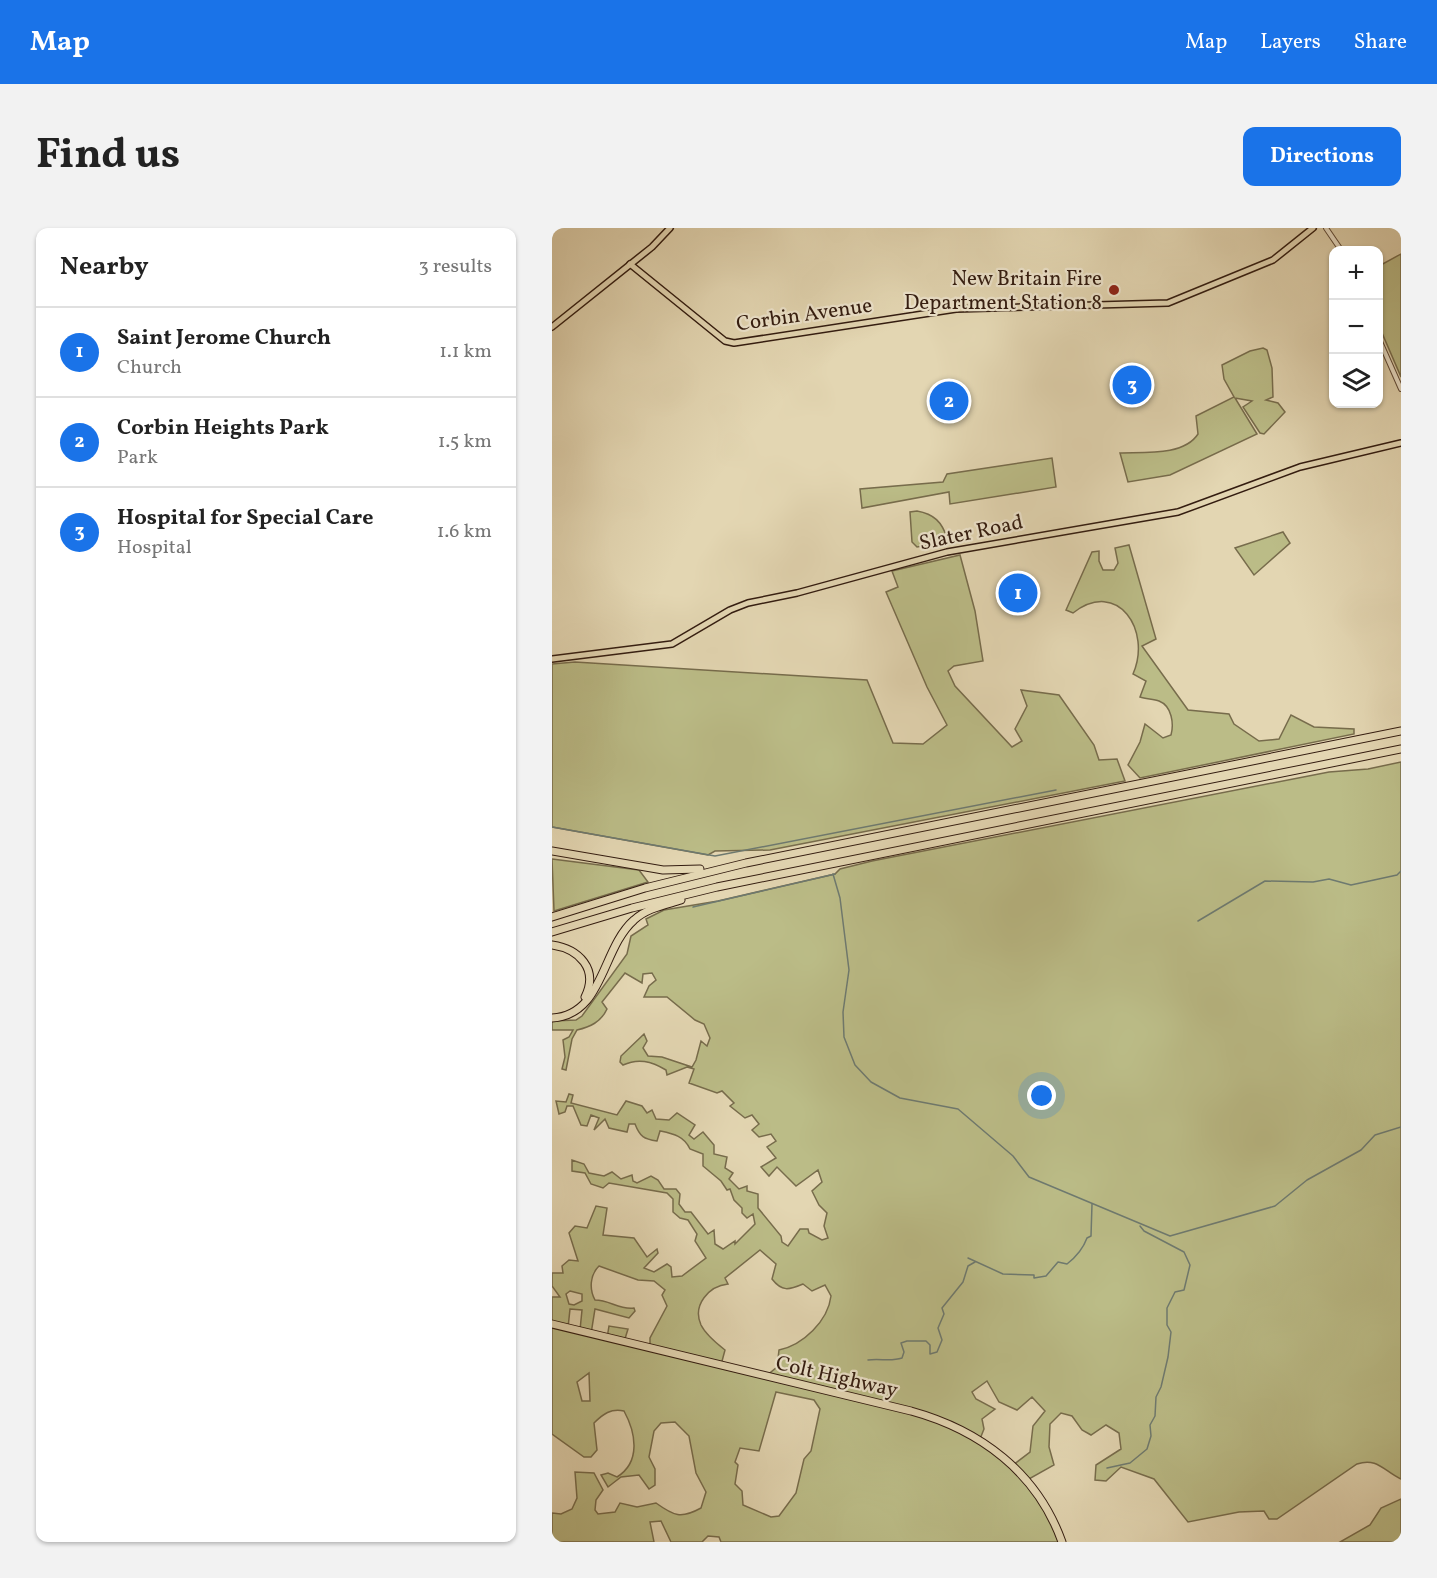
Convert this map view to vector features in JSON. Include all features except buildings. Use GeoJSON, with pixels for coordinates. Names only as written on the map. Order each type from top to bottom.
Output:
{"type":"FeatureCollection","features":[{"type":"Feature","properties":{"kind":"highway"},"geometry":{"type":"LineString","coordinates":[[552,917],[628,892],[726,867],[1401,731]]}},
{"type":"Feature","properties":{"kind":"highway"},"geometry":{"type":"LineString","coordinates":[[552,932],[632,908],[717,887],[1401,749]]}},
{"type":"Feature","properties":{"kind":"highway"},"geometry":{"type":"LineString","coordinates":[[552,851],[669,870],[726,867]]}},
{"type":"Feature","properties":{"kind":"highway"},"geometry":{"type":"LineString","coordinates":[[552,1016],[571,1015],[584,1006],[620,938],[633,920],[650,910],[717,887]]}},
{"type":"Feature","properties":{"kind":"highway"},"geometry":{"type":"LineString","coordinates":[[552,945],[568,948],[579,955],[586,964],[590,977],[588,991],[580,1003],[552,1016]]}},
{"type":"Feature","properties":{"kind":"highway","name":"Colt Highway"},"geometry":{"type":"LineString","coordinates":[[552,1324],[911,1411],[951,1424],[988,1445],[1021,1473],[1046,1508],[1062,1542]]}},
{"type":"Feature","properties":{"kind":"main road"},"geometry":{"type":"LineString","coordinates":[[552,327],[652,247],[670,228]]}},
{"type":"Feature","properties":{"kind":"main road","name":"Corbin Avenue"},"geometry":{"type":"LineString","coordinates":[[630,264],[722,338],[734,343],[956,309],[1168,303],[1273,260],[1313,228]]}},
{"type":"Feature","properties":{"kind":"main road","name":"Slater Road"},"geometry":{"type":"LineString","coordinates":[[552,659],[672,644],[730,610],[748,603],[947,552],[1178,512],[1300,467],[1401,443]]}},
{"type":"Feature","properties":{"kind":"street"},"geometry":{"type":"LineString","coordinates":[[1326,228],[1338,246]]}},
{"type":"Feature","properties":{"kind":"street"},"geometry":{"type":"LineString","coordinates":[[1383,348],[1401,389]]}},
{"type":"Feature","properties":{"kind":"green space"},"geometry":{"type":"Polygon","coordinates":[[[1401,254],[1401,377],[1383,335],[1383,264],[1401,254]]]}},
{"type":"Feature","properties":{"kind":"green space"},"geometry":{"type":"Polygon","coordinates":[[[1263,348],[1267,350],[1272,368],[1273,397],[1266,400],[1278,403],[1285,412],[1264,434],[1260,433],[1243,407],[1252,401],[1235,398],[1257,434],[1170,475],[1128,482],[1120,453],[1163,451],[1192,441],[1198,434],[1196,416],[1234,397],[1224,379],[1222,365],[1250,351],[1263,348]]]}},
{"type":"Feature","properties":{"kind":"green space"},"geometry":{"type":"Polygon","coordinates":[[[961,388],[964,412],[937,414],[934,409],[933,392],[961,388]]]}},
{"type":"Feature","properties":{"kind":"green space"},"geometry":{"type":"Polygon","coordinates":[[[1052,458],[1056,487],[950,504],[949,492],[862,508],[860,489],[943,482],[947,474],[1052,458]]]}},
{"type":"Feature","properties":{"kind":"green space"},"geometry":{"type":"Polygon","coordinates":[[[910,512],[928,514],[940,523],[947,538],[943,543],[917,547],[912,542],[910,512]]]}},
{"type":"Feature","properties":{"kind":"green space"},"geometry":{"type":"Polygon","coordinates":[[[1283,532],[1290,543],[1254,575],[1235,548],[1283,532]]]}},
{"type":"Feature","properties":{"kind":"green space"},"geometry":{"type":"Polygon","coordinates":[[[1129,545],[1156,639],[1142,646],[1188,710],[1229,714],[1234,724],[1259,741],[1279,739],[1291,715],[1314,727],[1354,729],[1354,734],[1140,778],[1128,765],[1140,742],[1145,724],[1163,738],[1171,735],[1172,726],[1171,716],[1163,703],[1140,697],[1146,681],[1133,674],[1138,658],[1138,641],[1134,627],[1127,614],[1117,606],[1104,602],[1089,604],[1073,613],[1066,610],[1092,552],[1099,551],[1099,561],[1103,570],[1114,570],[1118,563],[1115,548],[1129,545]]]}},
{"type":"Feature","properties":{"kind":"green space"},"geometry":{"type":"Polygon","coordinates":[[[960,555],[975,611],[983,661],[954,666],[948,671],[955,686],[1012,747],[1022,741],[1015,729],[1027,706],[1021,690],[1059,695],[1094,745],[1099,760],[1117,759],[1125,781],[770,850],[715,851],[708,855],[552,827],[552,664],[575,662],[867,680],[893,743],[923,744],[947,725],[927,687],[886,592],[898,587],[892,571],[960,555]]]}},
{"type":"Feature","properties":{"kind":"green space"},"geometry":{"type":"Polygon","coordinates":[[[1401,762],[1401,1479],[1380,1466],[1364,1462],[1357,1464],[1277,1519],[1269,1519],[1264,1511],[1239,1512],[1188,1522],[1154,1479],[1121,1467],[1106,1481],[1095,1480],[1096,1465],[1121,1449],[1119,1433],[1106,1425],[1091,1435],[1082,1430],[1072,1416],[1061,1413],[1050,1424],[1049,1447],[1054,1465],[1027,1480],[1062,1542],[721,1542],[719,1537],[708,1536],[702,1542],[671,1542],[661,1521],[650,1522],[654,1542],[552,1542],[552,1513],[561,1514],[572,1509],[577,1498],[575,1472],[594,1473],[603,1490],[596,1500],[595,1510],[598,1514],[615,1512],[620,1503],[637,1507],[656,1503],[673,1513],[688,1514],[701,1508],[706,1492],[696,1473],[689,1436],[675,1422],[661,1423],[654,1431],[649,1457],[655,1469],[655,1485],[649,1489],[639,1475],[621,1477],[608,1487],[601,1475],[608,1473],[617,1477],[625,1471],[633,1455],[631,1428],[624,1411],[608,1412],[594,1423],[597,1450],[591,1457],[584,1457],[552,1434],[552,1297],[560,1297],[552,1286],[552,1273],[563,1273],[562,1266],[569,1260],[578,1261],[569,1233],[575,1226],[587,1228],[596,1206],[607,1208],[603,1235],[634,1238],[647,1257],[657,1249],[658,1253],[644,1268],[654,1272],[667,1264],[671,1267],[672,1277],[682,1276],[706,1258],[695,1241],[697,1234],[688,1220],[680,1218],[673,1212],[673,1199],[667,1193],[609,1183],[603,1188],[591,1184],[585,1173],[572,1171],[572,1160],[584,1164],[589,1173],[604,1176],[612,1172],[621,1179],[632,1175],[633,1181],[637,1183],[651,1176],[658,1180],[664,1189],[676,1189],[680,1194],[679,1204],[685,1212],[691,1212],[708,1234],[714,1230],[715,1244],[723,1249],[735,1241],[735,1244],[755,1224],[753,1214],[747,1218],[742,1213],[742,1208],[734,1200],[730,1189],[727,1190],[721,1181],[703,1166],[703,1154],[690,1149],[682,1138],[660,1131],[657,1141],[643,1137],[635,1124],[629,1124],[627,1132],[609,1128],[605,1119],[594,1130],[599,1118],[591,1115],[587,1126],[581,1125],[573,1106],[567,1106],[565,1112],[559,1114],[556,1101],[566,1102],[569,1094],[573,1095],[571,1103],[617,1115],[626,1101],[642,1106],[647,1113],[652,1110],[656,1119],[669,1120],[677,1113],[695,1125],[689,1135],[694,1139],[703,1132],[714,1145],[714,1154],[727,1157],[725,1168],[733,1173],[729,1179],[739,1189],[747,1186],[747,1191],[758,1194],[758,1208],[781,1236],[782,1242],[788,1246],[800,1229],[808,1229],[809,1233],[822,1240],[828,1238],[824,1226],[827,1213],[819,1205],[812,1191],[822,1182],[818,1170],[796,1186],[777,1167],[769,1176],[761,1167],[776,1158],[767,1147],[776,1141],[771,1134],[759,1137],[752,1130],[759,1124],[752,1115],[745,1118],[730,1106],[734,1103],[722,1091],[717,1093],[689,1083],[694,1069],[687,1067],[667,1075],[666,1070],[655,1064],[639,1061],[623,1065],[620,1062],[621,1056],[644,1034],[647,1041],[643,1048],[648,1056],[662,1057],[692,1067],[701,1041],[707,1046],[710,1038],[704,1024],[695,1020],[667,997],[644,997],[649,986],[656,980],[652,973],[643,974],[642,983],[625,973],[602,1002],[607,1009],[602,1017],[591,1025],[577,1030],[572,1039],[566,1070],[562,1069],[565,1057],[563,1040],[569,1037],[573,1030],[552,1030],[552,1021],[576,1020],[582,1016],[627,954],[631,936],[648,925],[646,919],[664,910],[718,901],[835,874],[840,869],[872,861],[1329,772],[1368,769],[1401,762]],[[760,1250],[725,1278],[728,1284],[714,1288],[704,1298],[699,1310],[701,1325],[708,1335],[725,1350],[721,1365],[766,1376],[777,1367],[779,1350],[797,1343],[820,1323],[831,1296],[825,1285],[812,1291],[803,1284],[786,1289],[779,1286],[772,1279],[776,1264],[760,1250]],[[599,1266],[594,1274],[591,1287],[595,1300],[624,1308],[634,1308],[635,1311],[629,1318],[595,1309],[591,1334],[607,1338],[609,1326],[628,1329],[624,1342],[650,1348],[650,1338],[667,1306],[662,1295],[665,1290],[654,1281],[638,1280],[599,1266]],[[570,1291],[566,1294],[569,1304],[574,1305],[582,1301],[582,1294],[570,1291]],[[570,1309],[568,1328],[580,1330],[582,1310],[570,1309]],[[589,1373],[577,1382],[582,1401],[590,1401],[589,1373]],[[987,1381],[972,1392],[976,1399],[995,1409],[982,1419],[984,1429],[980,1439],[1013,1465],[1030,1452],[1033,1426],[1045,1411],[1032,1397],[1017,1410],[999,1402],[987,1381]],[[776,1392],[759,1451],[740,1448],[735,1462],[738,1465],[735,1484],[742,1491],[743,1505],[771,1517],[779,1516],[796,1493],[804,1459],[811,1451],[820,1409],[814,1400],[776,1392]]]}},
{"type":"Feature","properties":{"kind":"green space"},"geometry":{"type":"Polygon","coordinates":[[[552,859],[639,870],[648,882],[554,911],[552,859]]]}},
{"type":"Feature","properties":{"kind":"green space"},"geometry":{"type":"Polygon","coordinates":[[[1401,1499],[1401,1542],[1340,1542],[1370,1525],[1381,1508],[1401,1499]]]}},
{"type":"Feature","properties":{"kind":"waterway"},"geometry":{"type":"LineString","coordinates":[[552,827],[715,856],[1056,790]]}},
{"type":"Feature","properties":{"kind":"waterway"},"geometry":{"type":"LineString","coordinates":[[1198,921],[1265,881],[1313,882],[1329,879],[1351,885],[1397,875],[1401,871]]}},
{"type":"Feature","properties":{"kind":"waterway"},"geometry":{"type":"LineString","coordinates":[[833,874],[840,898],[849,970],[843,1012],[844,1037],[855,1065],[871,1082],[900,1098],[958,1109],[1013,1156],[1029,1177],[1170,1236],[1275,1206],[1307,1180],[1361,1150],[1375,1135],[1401,1127]]}},
{"type":"Feature","properties":{"kind":"waterway"},"geometry":{"type":"LineString","coordinates":[[693,907],[835,874]]}},
{"type":"Feature","properties":{"kind":"waterway"},"geometry":{"type":"LineString","coordinates":[[968,1258],[1003,1274],[1034,1275],[1034,1278],[1046,1276],[1058,1262],[1067,1264],[1091,1236],[1092,1204]]}},
{"type":"Feature","properties":{"kind":"waterway"},"geometry":{"type":"LineString","coordinates":[[1107,1468],[1130,1463],[1147,1449],[1151,1436],[1150,1425],[1155,1416],[1156,1397],[1161,1387],[1168,1357],[1171,1332],[1167,1325],[1167,1308],[1175,1292],[1184,1290],[1190,1265],[1184,1252],[1144,1231],[1140,1226]]}},
{"type":"Feature","properties":{"kind":"waterway"},"geometry":{"type":"LineString","coordinates":[[868,1360],[902,1358],[904,1352],[901,1343],[907,1341],[926,1341],[930,1345],[930,1354],[937,1352],[942,1340],[938,1328],[944,1314],[942,1308],[963,1282],[968,1266],[975,1262]]}},
{"type":"Feature","properties":{"kind":"place","name":"New Britain Fire Department Station 8"},"geometry":{"type":"Point","coordinates":[1114,290]}},
{"type":"Feature","properties":{"kind":"place","name":"Hospital for Special Care"},"geometry":{"type":"Point","coordinates":[1132,385]}},
{"type":"Feature","properties":{"kind":"place","name":"Corbin Heights Park"},"geometry":{"type":"Point","coordinates":[949,401]}},
{"type":"Feature","properties":{"kind":"place","name":"Saint Jerome Church"},"geometry":{"type":"Point","coordinates":[1018,593]}}]}
